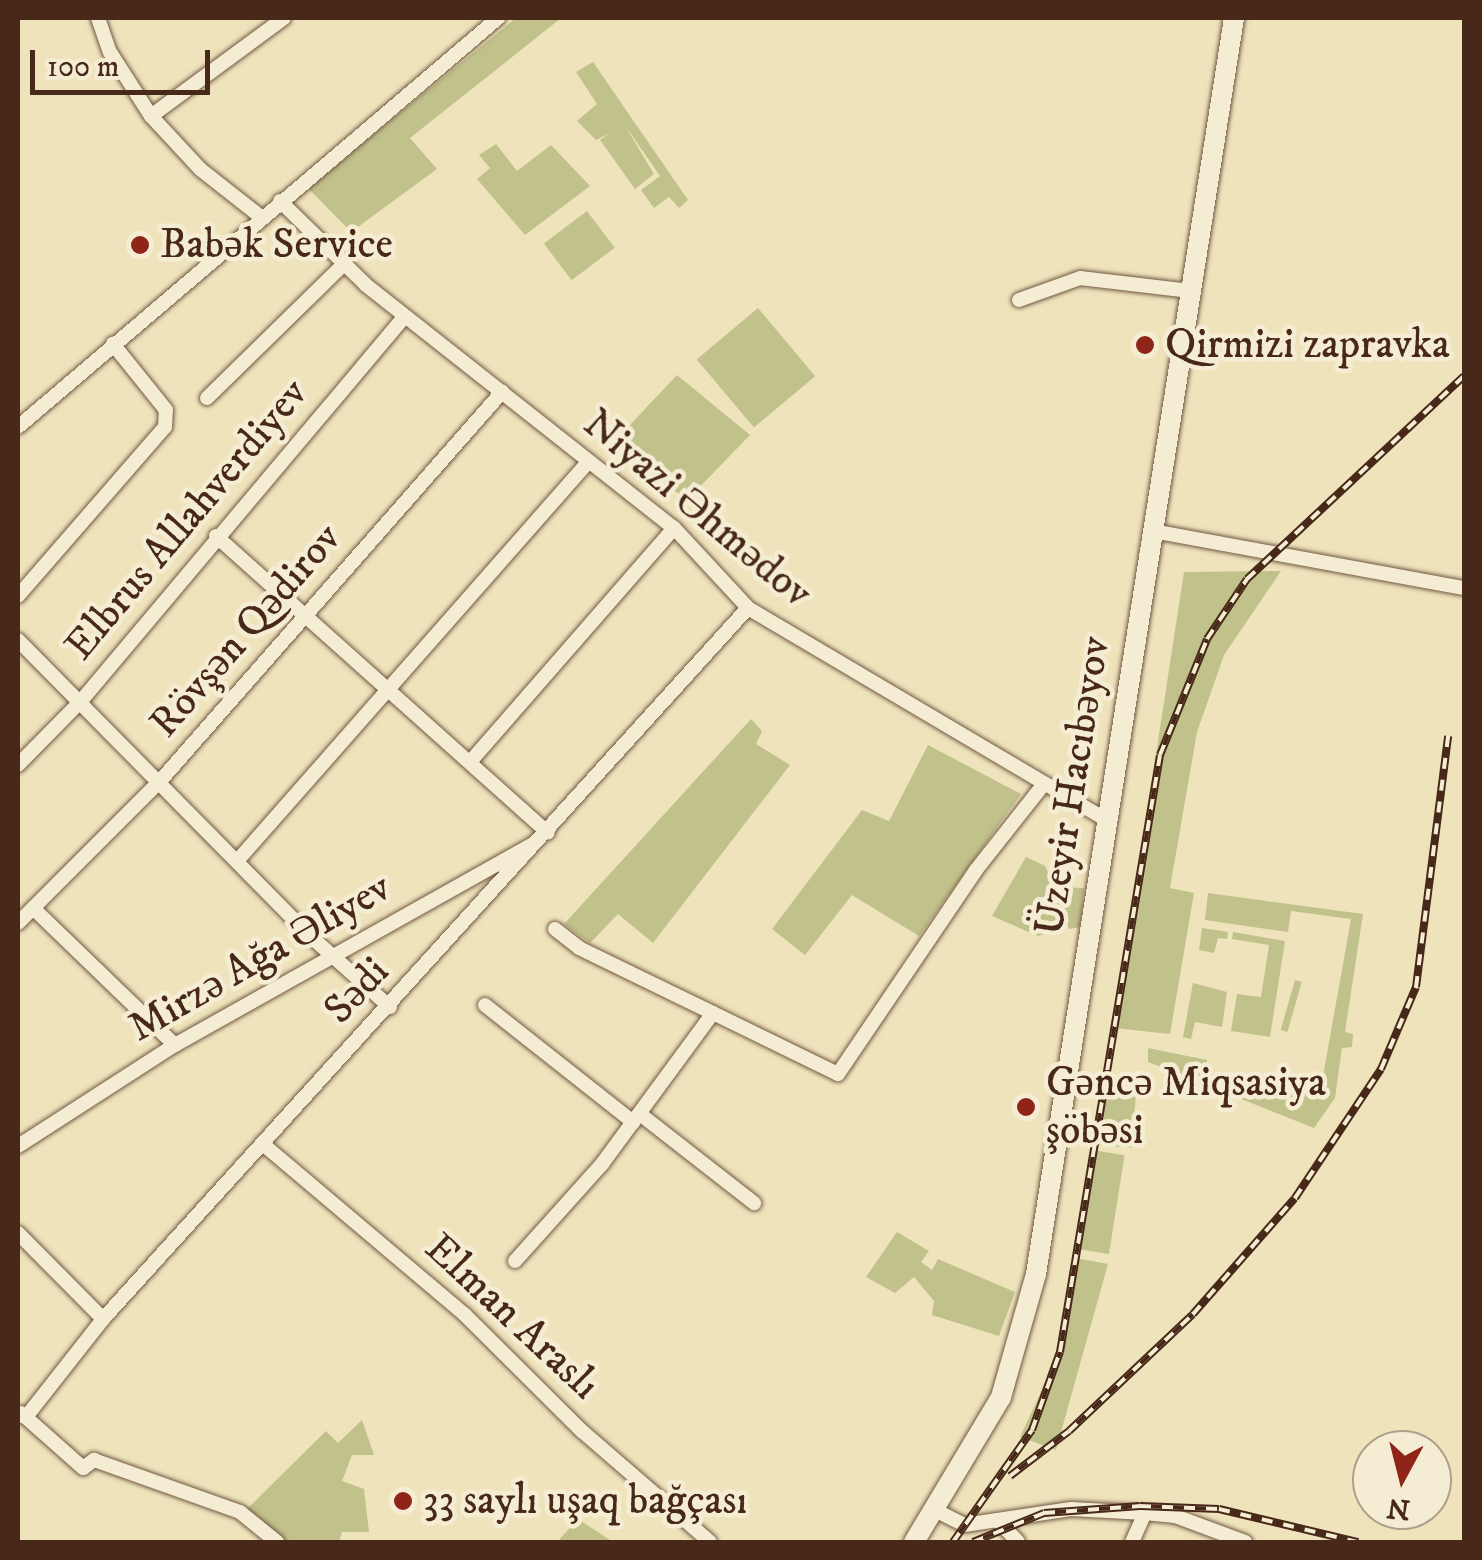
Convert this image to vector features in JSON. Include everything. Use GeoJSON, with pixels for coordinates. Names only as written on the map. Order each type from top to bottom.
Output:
{"type":"FeatureCollection","features":[{"type":"Feature","properties":{"kind":"main road","name":"Üzeyir Hacıbəyov"},"geometry":{"type":"LineString","coordinates":[[914,1542],[937,1511],[1001,1397],[1036,1274],[1234,18]]}},
{"type":"Feature","properties":{"kind":"street"},"geometry":{"type":"LineString","coordinates":[[98,18],[110,52],[151,116],[200,169],[261,217]]}},
{"type":"Feature","properties":{"kind":"street"},"geometry":{"type":"LineString","coordinates":[[151,116],[284,18]]}},
{"type":"Feature","properties":{"kind":"street"},"geometry":{"type":"LineString","coordinates":[[19,423],[498,18]]}},
{"type":"Feature","properties":{"kind":"street","name":"Niyazi Əhmədov"},"geometry":{"type":"LineString","coordinates":[[280,201],[344,264],[405,316],[674,528],[748,608],[1105,820]]}},
{"type":"Feature","properties":{"kind":"street"},"geometry":{"type":"LineString","coordinates":[[207,398],[344,264]]}},
{"type":"Feature","properties":{"kind":"street"},"geometry":{"type":"LineString","coordinates":[[1018,300],[1080,278],[1190,292]]}},
{"type":"Feature","properties":{"kind":"street","name":"Elbrus Allahverdiyev"},"geometry":{"type":"LineString","coordinates":[[18,765],[81,701],[405,316]]}},
{"type":"Feature","properties":{"kind":"street"},"geometry":{"type":"LineString","coordinates":[[18,596],[164,428],[166,410],[114,344]]}},
{"type":"Feature","properties":{"kind":"street","name":"Rövşən Qədirov"},"geometry":{"type":"LineString","coordinates":[[18,923],[161,780],[502,392]]}},
{"type":"Feature","properties":{"kind":"street"},"geometry":{"type":"LineString","coordinates":[[238,860],[589,461]]}},
{"type":"Feature","properties":{"kind":"street"},"geometry":{"type":"LineString","coordinates":[[470,762],[674,528]]}},
{"type":"Feature","properties":{"kind":"street"},"geometry":{"type":"LineString","coordinates":[[1152,531],[1464,588]]}},
{"type":"Feature","properties":{"kind":"street"},"geometry":{"type":"LineString","coordinates":[[216,536],[389,688],[545,836]]}},
{"type":"Feature","properties":{"kind":"street","name":"Sədi"},"geometry":{"type":"LineString","coordinates":[[20,1414],[748,608]]}},
{"type":"Feature","properties":{"kind":"street"},"geometry":{"type":"LineString","coordinates":[[18,640],[161,780],[331,956],[390,1007]]}},
{"type":"Feature","properties":{"kind":"street"},"geometry":{"type":"LineString","coordinates":[[556,929],[578,948],[838,1074],[976,870],[1044,784]]}},
{"type":"Feature","properties":{"kind":"street","name":"Mirzə Ağa Əliyev"},"geometry":{"type":"LineString","coordinates":[[18,1146],[174,1045],[545,836]]}},
{"type":"Feature","properties":{"kind":"street"},"geometry":{"type":"LineString","coordinates":[[32,908],[174,1045]]}},
{"type":"Feature","properties":{"kind":"street"},"geometry":{"type":"LineString","coordinates":[[485,1005],[754,1203]]}},
{"type":"Feature","properties":{"kind":"street"},"geometry":{"type":"LineString","coordinates":[[515,1261],[636,1118],[713,1013]]}},
{"type":"Feature","properties":{"kind":"street","name":"Elman Araslı"},"geometry":{"type":"LineString","coordinates":[[264,1144],[465,1314],[582,1431],[710,1542]]}},
{"type":"Feature","properties":{"kind":"street"},"geometry":{"type":"LineString","coordinates":[[18,1234],[103,1319]]}},
{"type":"Feature","properties":{"kind":"street"},"geometry":{"type":"LineString","coordinates":[[20,1414],[82,1468],[94,1460],[240,1512],[277,1542]]}},
{"type":"Feature","properties":{"kind":"street"},"geometry":{"type":"LineString","coordinates":[[937,1511],[964,1526],[1071,1509],[1144,1512],[1175,1516],[1246,1542]]}},
{"type":"Feature","properties":{"kind":"street"},"geometry":{"type":"LineString","coordinates":[[1132,1542],[1144,1512]]}},
{"type":"Feature","properties":{"kind":"street"},"geometry":{"type":"LineString","coordinates":[[998,1520],[1018,1542]]}},
{"type":"Feature","properties":{"kind":"green space"},"geometry":{"type":"Polygon","coordinates":[[[516,18],[560,19],[410,138],[437,169],[351,232],[308,188],[516,18]]]}},
{"type":"Feature","properties":{"kind":"green space"},"geometry":{"type":"Polygon","coordinates":[[[593,62],[688,200],[679,208],[669,197],[654,208],[641,190],[660,176],[624,124],[654,174],[635,189],[600,140],[610,133],[596,140],[577,121],[597,104],[576,72],[593,62]]]}},
{"type":"Feature","properties":{"kind":"green space"},"geometry":{"type":"Polygon","coordinates":[[[496,144],[517,171],[551,145],[590,186],[525,235],[477,179],[490,168],[479,155],[496,144]]]}},
{"type":"Feature","properties":{"kind":"green space"},"geometry":{"type":"Polygon","coordinates":[[[587,211],[615,248],[572,280],[544,243],[587,211]]]}},
{"type":"Feature","properties":{"kind":"green space"},"geometry":{"type":"Polygon","coordinates":[[[758,308],[815,376],[754,428],[697,359],[758,308]]]}},
{"type":"Feature","properties":{"kind":"green space"},"geometry":{"type":"Polygon","coordinates":[[[677,375],[750,435],[687,500],[612,444],[677,375]]]}},
{"type":"Feature","properties":{"kind":"green space"},"geometry":{"type":"Polygon","coordinates":[[[1281,571],[1224,655],[1197,732],[1170,888],[1194,893],[1170,1034],[1114,1028],[1184,572],[1281,571]]]}},
{"type":"Feature","properties":{"kind":"green space"},"geometry":{"type":"Polygon","coordinates":[[[751,719],[762,731],[756,744],[790,765],[653,943],[618,914],[590,943],[564,924],[751,719]]]}},
{"type":"Feature","properties":{"kind":"green space"},"geometry":{"type":"Polygon","coordinates":[[[928,745],[1021,794],[919,936],[852,895],[805,955],[772,929],[862,810],[889,821],[928,745]]]}},
{"type":"Feature","properties":{"kind":"green space"},"geometry":{"type":"Polygon","coordinates":[[[1026,857],[1045,866],[1055,887],[1084,888],[1080,927],[1069,929],[1063,914],[1053,931],[1038,936],[992,916],[1026,857]]]}},
{"type":"Feature","properties":{"kind":"green space"},"geometry":{"type":"Polygon","coordinates":[[[1208,893],[1363,914],[1345,1032],[1353,1034],[1352,1047],[1342,1048],[1335,1098],[1314,1128],[1148,1062],[1148,1048],[1207,1060],[1205,1073],[1320,1093],[1351,919],[1291,911],[1288,932],[1205,920],[1208,893]]]}},
{"type":"Feature","properties":{"kind":"green space"},"geometry":{"type":"Polygon","coordinates":[[[1202,928],[1228,932],[1227,939],[1218,938],[1214,953],[1199,950],[1202,928]]]}},
{"type":"Feature","properties":{"kind":"green space"},"geometry":{"type":"Polygon","coordinates":[[[1233,932],[1285,941],[1270,1037],[1231,1031],[1237,994],[1261,997],[1269,945],[1232,939],[1233,932]]]}},
{"type":"Feature","properties":{"kind":"green space"},"geometry":{"type":"Polygon","coordinates":[[[1295,980],[1302,982],[1287,1032],[1281,1030],[1295,980]]]}},
{"type":"Feature","properties":{"kind":"green space"},"geometry":{"type":"Polygon","coordinates":[[[1193,983],[1227,992],[1222,1027],[1195,1022],[1191,1039],[1183,1037],[1193,983]]]}},
{"type":"Feature","properties":{"kind":"green space"},"geometry":{"type":"Polygon","coordinates":[[[1102,1093],[1136,1096],[1131,1148],[1097,1145],[1102,1093]]]}},
{"type":"Feature","properties":{"kind":"green space"},"geometry":{"type":"Polygon","coordinates":[[[1092,1150],[1125,1155],[1109,1254],[1076,1249],[1092,1150]]]}},
{"type":"Feature","properties":{"kind":"green space"},"geometry":{"type":"Polygon","coordinates":[[[897,1232],[929,1251],[921,1262],[932,1270],[938,1259],[1015,1292],[999,1336],[932,1315],[934,1301],[914,1277],[895,1293],[866,1277],[897,1232]]]}},
{"type":"Feature","properties":{"kind":"green space"},"geometry":{"type":"Polygon","coordinates":[[[1075,1258],[1108,1264],[1056,1450],[1020,1437],[1061,1349],[1075,1258]]]}},
{"type":"Feature","properties":{"kind":"green space"},"geometry":{"type":"Polygon","coordinates":[[[362,1420],[374,1455],[352,1455],[342,1481],[364,1489],[369,1532],[342,1532],[339,1542],[286,1542],[247,1509],[326,1431],[338,1443],[362,1420]]]}},
{"type":"Feature","properties":{"kind":"green space"},"geometry":{"type":"Polygon","coordinates":[[[578,1519],[613,1542],[557,1542],[578,1519]]]}},
{"type":"Feature","properties":{"kind":"railway"},"geometry":{"type":"LineString","coordinates":[[953,1542],[1032,1430],[1060,1352],[1160,755],[1207,639],[1247,579],[1464,376]]}},
{"type":"Feature","properties":{"kind":"railway"},"geometry":{"type":"LineString","coordinates":[[1010,1476],[1069,1431],[1193,1314],[1295,1198],[1381,1069],[1416,987],[1448,736]]}},
{"type":"Feature","properties":{"kind":"railway"},"geometry":{"type":"LineString","coordinates":[[973,1542],[1044,1513],[1140,1506],[1219,1509],[1358,1542]]}},
{"type":"Feature","properties":{"kind":"place","name":"Babək Service"},"geometry":{"type":"Point","coordinates":[140,245]}},
{"type":"Feature","properties":{"kind":"place","name":"Qirmizi zapravka"},"geometry":{"type":"Point","coordinates":[1145,345]}},
{"type":"Feature","properties":{"kind":"place","name":"Gəncə Miqsasiya şöbəsi"},"geometry":{"type":"Point","coordinates":[1026,1107]}},
{"type":"Feature","properties":{"kind":"place","name":"33 saylı uşaq bağçası"},"geometry":{"type":"Point","coordinates":[403,1501]}}]}
